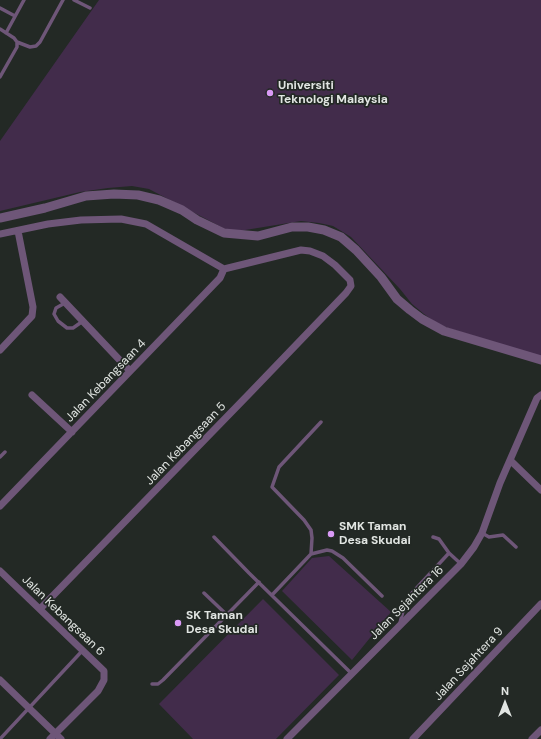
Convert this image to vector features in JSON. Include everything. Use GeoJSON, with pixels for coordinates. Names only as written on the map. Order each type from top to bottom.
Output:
{"type":"FeatureCollection","features":[{"type":"Feature","properties":{"kind":"street"},"geometry":{"type":"LineString","coordinates":[[0,218],[46,208],[86,196],[114,194],[138,195],[159,200],[182,210],[197,220],[224,233],[258,236],[292,227],[308,227],[324,230],[341,237],[351,246],[381,277],[397,299],[422,319],[444,330],[541,360]]}},
{"type":"Feature","properties":{"kind":"street"},"geometry":{"type":"LineString","coordinates":[[0,234],[48,224],[81,220],[121,219],[146,224],[224,269]]}},
{"type":"Feature","properties":{"kind":"street"},"geometry":{"type":"LineString","coordinates":[[0,350],[32,316],[33,312],[18,231]]}},
{"type":"Feature","properties":{"kind":"street","name":"Jalan Kebangsaan 5"},"geometry":{"type":"LineString","coordinates":[[40,609],[346,293],[351,286],[350,280],[336,265],[323,256],[310,251],[301,250],[224,269]]}},
{"type":"Feature","properties":{"kind":"street","name":"Jalan Kebangsaan 4"},"geometry":{"type":"LineString","coordinates":[[0,506],[220,278],[224,269]]}},
{"type":"Feature","properties":{"kind":"street"},"geometry":{"type":"LineString","coordinates":[[62,300],[130,371]]}},
{"type":"Feature","properties":{"kind":"street"},"geometry":{"type":"LineString","coordinates":[[32,395],[72,432]]}},
{"type":"Feature","properties":{"kind":"street","name":"Jalan Sejahtera 16"},"geometry":{"type":"LineString","coordinates":[[287,739],[461,564],[474,548],[482,533],[500,483],[511,461],[537,398],[541,395]]}},
{"type":"Feature","properties":{"kind":"street"},"geometry":{"type":"LineString","coordinates":[[511,461],[541,490]]}},
{"type":"Feature","properties":{"kind":"street","name":"Jalan Kebangsaan 6"},"geometry":{"type":"LineString","coordinates":[[0,571],[104,671],[104,680],[98,691],[52,736]]}},
{"type":"Feature","properties":{"kind":"street","name":"Jalan Sejahtera 9"},"geometry":{"type":"LineString","coordinates":[[413,739],[541,604]]}},
{"type":"Feature","properties":{"kind":"street"},"geometry":{"type":"LineString","coordinates":[[0,680],[29,708],[52,736],[61,739]]}},
{"type":"Feature","properties":{"kind":"street"},"geometry":{"type":"LineString","coordinates":[[532,739],[541,730]]}},
{"type":"Feature","properties":{"kind":"lane"},"geometry":{"type":"LineString","coordinates":[[6,33],[24,0]]}},
{"type":"Feature","properties":{"kind":"lane"},"geometry":{"type":"LineString","coordinates":[[0,29],[17,42],[30,47],[36,46],[40,42],[63,0]]}},
{"type":"Feature","properties":{"kind":"lane"},"geometry":{"type":"LineString","coordinates":[[74,0],[90,8]]}},
{"type":"Feature","properties":{"kind":"lane"},"geometry":{"type":"LineString","coordinates":[[0,8],[15,16]]}},
{"type":"Feature","properties":{"kind":"lane"},"geometry":{"type":"LineString","coordinates":[[0,77],[17,47],[17,42]]}},
{"type":"Feature","properties":{"kind":"lane"},"geometry":{"type":"LineString","coordinates":[[62,300],[56,308],[54,314],[58,321],[67,328],[73,328],[83,321]]}},
{"type":"Feature","properties":{"kind":"lane"},"geometry":{"type":"LineString","coordinates":[[311,554],[311,530],[304,520],[272,487],[279,467],[321,422]]}},
{"type":"Feature","properties":{"kind":"lane"},"geometry":{"type":"LineString","coordinates":[[0,457],[5,452]]}},
{"type":"Feature","properties":{"kind":"lane"},"geometry":{"type":"LineString","coordinates":[[482,533],[489,537],[503,535],[516,547]]}},
{"type":"Feature","properties":{"kind":"lane"},"geometry":{"type":"LineString","coordinates":[[214,536],[352,674]]}},
{"type":"Feature","properties":{"kind":"lane"},"geometry":{"type":"LineString","coordinates":[[433,537],[439,539],[449,553],[461,564]]}},
{"type":"Feature","properties":{"kind":"lane"},"geometry":{"type":"LineString","coordinates":[[272,595],[311,554],[327,550],[332,551],[343,558],[382,596]]}},
{"type":"Feature","properties":{"kind":"lane"},"geometry":{"type":"LineString","coordinates":[[400,626],[403,611],[412,593],[449,553]]}},
{"type":"Feature","properties":{"kind":"lane"},"geometry":{"type":"LineString","coordinates":[[152,684],[158,684],[163,680],[259,582]]}},
{"type":"Feature","properties":{"kind":"lane"},"geometry":{"type":"LineString","coordinates":[[204,593],[227,615]]}},
{"type":"Feature","properties":{"kind":"lane"},"geometry":{"type":"LineString","coordinates":[[0,739],[83,650]]}},
{"type":"Feature","properties":{"kind":"shaded area","name":"Universiti Teknologi Malaysia"},"geometry":{"type":"Polygon","coordinates":[[[99,0],[541,0],[541,357],[448,328],[435,322],[412,304],[400,289],[351,237],[333,226],[301,221],[239,231],[227,230],[149,189],[132,186],[80,192],[0,211],[0,141],[99,0]]]}},
{"type":"Feature","properties":{"kind":"shaded area"},"geometry":{"type":"Polygon","coordinates":[[[329,556],[391,612],[352,660],[282,591],[312,558],[329,556]]]}},
{"type":"Feature","properties":{"kind":"shaded area"},"geometry":{"type":"Polygon","coordinates":[[[263,599],[339,675],[276,739],[193,739],[159,704],[263,599]]]}},
{"type":"Feature","properties":{"kind":"place","name":"Universiti Teknologi Malaysia"},"geometry":{"type":"Point","coordinates":[270,93]}},
{"type":"Feature","properties":{"kind":"place","name":"SMK Taman Desa Skudai"},"geometry":{"type":"Point","coordinates":[331,534]}},
{"type":"Feature","properties":{"kind":"place","name":"SK Taman Desa Skudai"},"geometry":{"type":"Point","coordinates":[178,623]}}]}
